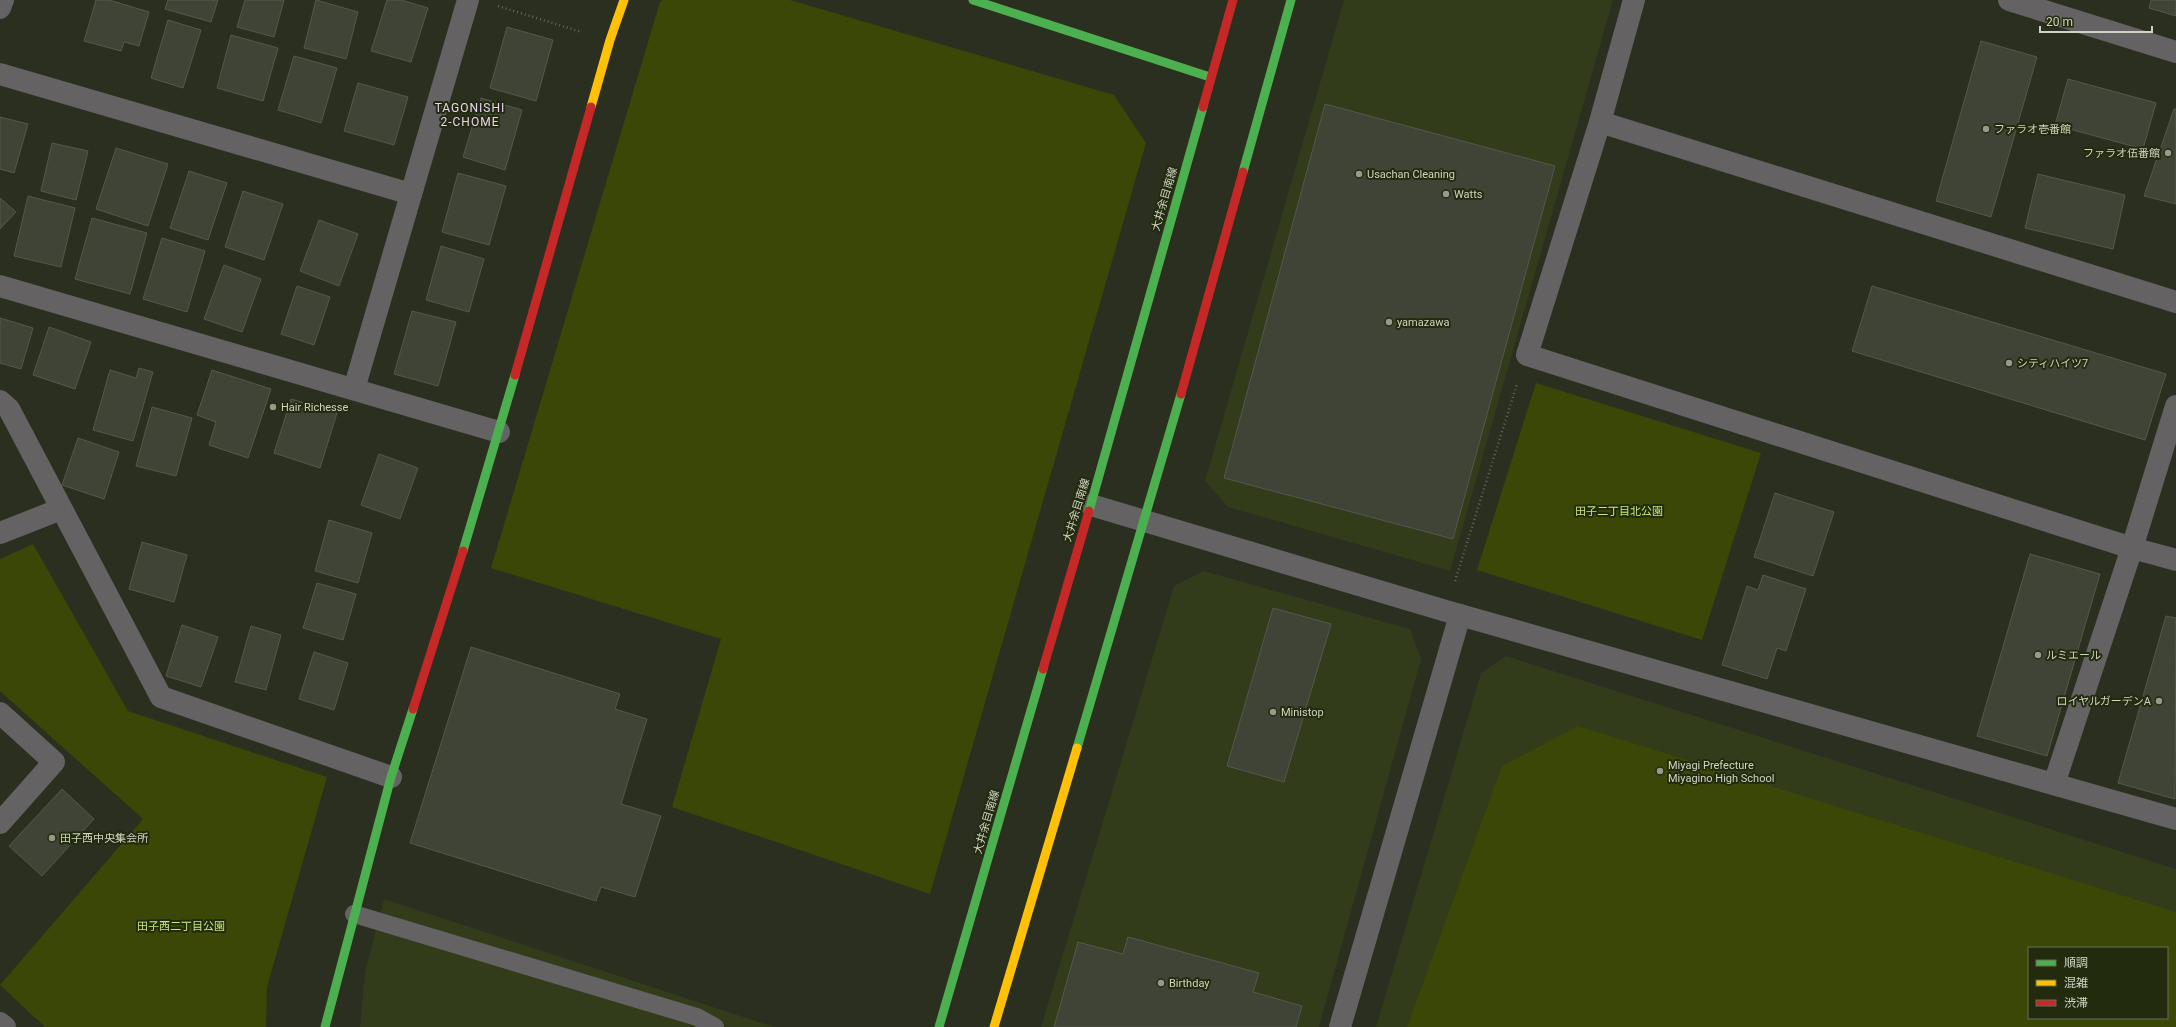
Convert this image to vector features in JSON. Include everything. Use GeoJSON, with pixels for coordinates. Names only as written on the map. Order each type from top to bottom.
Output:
{"type":"FeatureCollection","features":[{"type":"Feature","properties":{"kind":"street"},"geometry":{"type":"LineString","coordinates":[[0,8],[2,0]]}},
{"type":"Feature","properties":{"kind":"street"},"geometry":{"type":"LineString","coordinates":[[354,389],[468,0]]}},
{"type":"Feature","properties":{"kind":"street"},"geometry":{"type":"LineString","coordinates":[[325,1027],[390,776],[434,650],[499,432],[610,40],[624,0]]}},
{"type":"Feature","properties":{"kind":"street"},"geometry":{"type":"LineString","coordinates":[[973,0],[1210,77]]}},
{"type":"Feature","properties":{"kind":"street","name":"大井余目南線"},"geometry":{"type":"LineString","coordinates":[[939,1027],[1091,505],[1210,77],[1233,0]]}},
{"type":"Feature","properties":{"kind":"street"},"geometry":{"type":"LineString","coordinates":[[994,1027],[1145,522],[1291,0]]}},
{"type":"Feature","properties":{"kind":"street"},"geometry":{"type":"LineString","coordinates":[[1634,0],[1600,122],[1527,355],[2132,548],[2176,560]]}},
{"type":"Feature","properties":{"kind":"street"},"geometry":{"type":"LineString","coordinates":[[2009,0],[2176,52]]}},
{"type":"Feature","properties":{"kind":"street"},"geometry":{"type":"LineString","coordinates":[[0,74],[411,194]]}},
{"type":"Feature","properties":{"kind":"street"},"geometry":{"type":"LineString","coordinates":[[1600,122],[2176,302]]}},
{"type":"Feature","properties":{"kind":"street"},"geometry":{"type":"LineString","coordinates":[[0,286],[499,432]]}},
{"type":"Feature","properties":{"kind":"street"},"geometry":{"type":"LineString","coordinates":[[0,401],[9,410],[161,697],[390,776]]}},
{"type":"Feature","properties":{"kind":"street"},"geometry":{"type":"LineString","coordinates":[[2054,784],[2132,548],[2176,406]]}},
{"type":"Feature","properties":{"kind":"street"},"geometry":{"type":"LineString","coordinates":[[1091,505],[1453,612],[2176,819]]}},
{"type":"Feature","properties":{"kind":"street"},"geometry":{"type":"LineString","coordinates":[[0,533],[61,509]]}},
{"type":"Feature","properties":{"kind":"street"},"geometry":{"type":"LineString","coordinates":[[1340,1027],[1453,612]]}},
{"type":"Feature","properties":{"kind":"street"},"geometry":{"type":"LineString","coordinates":[[0,713],[54,762],[0,822]]}},
{"type":"Feature","properties":{"kind":"street"},"geometry":{"type":"LineString","coordinates":[[0,1023],[5,1027]]}},
{"type":"Feature","properties":{"kind":"lane"},"geometry":{"type":"LineString","coordinates":[[354,914],[697,1017],[715,1027]]}},
{"type":"Feature","properties":{"kind":"path"},"geometry":{"type":"LineString","coordinates":[[493,5],[610,40]]}},
{"type":"Feature","properties":{"kind":"path"},"geometry":{"type":"LineString","coordinates":[[1453,612],[1527,355]]}},
{"type":"Feature","properties":{"kind":"shaded area","name":"yamazawa"},"geometry":{"type":"Polygon","coordinates":[[[1344,0],[1613,0],[1450,571],[1228,507],[1205,481],[1344,0]]]}},
{"type":"Feature","properties":{"kind":"shaded area"},"geometry":{"type":"Polygon","coordinates":[[[1204,571],[1410,629],[1421,659],[1319,1027],[1041,1027],[1174,586],[1204,571]]]}},
{"type":"Feature","properties":{"kind":"shaded area","name":"Miyagi Prefecture Miyagino High School"},"geometry":{"type":"Polygon","coordinates":[[[1506,656],[2176,869],[2176,1027],[1376,1027],[1481,673],[1506,656]]]}},
{"type":"Feature","properties":{"kind":"shaded area"},"geometry":{"type":"Polygon","coordinates":[[[384,899],[774,1027],[360,1027],[365,972],[384,899]]]}},
{"type":"Feature","properties":{"kind":"green space"},"geometry":{"type":"Polygon","coordinates":[[[663,0],[790,0],[1114,95],[1146,143],[930,894],[672,807],[721,639],[491,568],[660,2],[663,0]]]}},
{"type":"Feature","properties":{"kind":"green space","name":"田子二丁目北公園"},"geometry":{"type":"Polygon","coordinates":[[[1536,383],[1761,453],[1702,640],[1477,570],[1536,383]]]}},
{"type":"Feature","properties":{"kind":"green space","name":"田子西二丁目公園"},"geometry":{"type":"Polygon","coordinates":[[[33,544],[128,711],[327,777],[267,987],[266,1027],[45,1027],[0,985],[143,819],[0,691],[0,559],[33,544]]]}},
{"type":"Feature","properties":{"kind":"green space","name":"Miyagi Prefecture Miyagino High School"},"geometry":{"type":"Polygon","coordinates":[[[1578,726],[2176,912],[2176,1027],[1407,1027],[1502,766],[1578,726]]]}},
{"type":"Feature","properties":{"kind":"building"},"geometry":{"type":"Polygon","coordinates":[[[96,0],[109,0],[149,12],[139,46],[124,42],[121,51],[84,41],[96,0]]]}},
{"type":"Feature","properties":{"kind":"building"},"geometry":{"type":"Polygon","coordinates":[[[168,0],[218,0],[211,22],[165,9],[168,0]]]}},
{"type":"Feature","properties":{"kind":"building"},"geometry":{"type":"Polygon","coordinates":[[[245,0],[284,0],[274,37],[237,27],[245,0]]]}},
{"type":"Feature","properties":{"kind":"building"},"geometry":{"type":"Polygon","coordinates":[[[316,0],[358,12],[346,59],[304,48],[316,0]]]}},
{"type":"Feature","properties":{"kind":"building"},"geometry":{"type":"Polygon","coordinates":[[[387,0],[401,0],[428,8],[411,62],[371,51],[387,0]]]}},
{"type":"Feature","properties":{"kind":"building"},"geometry":{"type":"Polygon","coordinates":[[[2151,0],[2176,0],[2176,16],[2149,8],[2151,0]]]}},
{"type":"Feature","properties":{"kind":"building"},"geometry":{"type":"Polygon","coordinates":[[[168,20],[201,30],[183,88],[151,78],[168,20]]]}},
{"type":"Feature","properties":{"kind":"building"},"geometry":{"type":"Polygon","coordinates":[[[507,27],[553,40],[536,101],[490,88],[507,27]]]}},
{"type":"Feature","properties":{"kind":"building"},"geometry":{"type":"Polygon","coordinates":[[[231,35],[278,48],[263,101],[217,88],[231,35]]]}},
{"type":"Feature","properties":{"kind":"building","name":"ファラオ壱番館"},"geometry":{"type":"Polygon","coordinates":[[[1981,41],[2037,57],[1991,217],[1936,201],[1981,41]]]}},
{"type":"Feature","properties":{"kind":"building"},"geometry":{"type":"Polygon","coordinates":[[[294,56],[337,68],[321,123],[278,110],[294,56]]]}},
{"type":"Feature","properties":{"kind":"building"},"geometry":{"type":"Polygon","coordinates":[[[2068,79],[2156,103],[2143,149],[2055,125],[2068,79]]]}},
{"type":"Feature","properties":{"kind":"building"},"geometry":{"type":"Polygon","coordinates":[[[358,83],[408,97],[394,145],[344,131],[358,83]]]}},
{"type":"Feature","properties":{"kind":"building"},"geometry":{"type":"Polygon","coordinates":[[[481,98],[522,110],[505,170],[463,157],[481,98]]]}},
{"type":"Feature","properties":{"kind":"building","name":"yamazawa"},"geometry":{"type":"Polygon","coordinates":[[[1325,104],[1555,166],[1453,539],[1224,478],[1325,104]]]}},
{"type":"Feature","properties":{"kind":"building","name":"ファラオ伍番館"},"geometry":{"type":"Polygon","coordinates":[[[2174,109],[2176,109],[2176,204],[2144,196],[2174,109]]]}},
{"type":"Feature","properties":{"kind":"building"},"geometry":{"type":"Polygon","coordinates":[[[0,117],[28,124],[14,173],[0,169],[0,117]]]}},
{"type":"Feature","properties":{"kind":"building"},"geometry":{"type":"Polygon","coordinates":[[[52,143],[88,151],[76,200],[41,191],[52,143]]]}},
{"type":"Feature","properties":{"kind":"building"},"geometry":{"type":"Polygon","coordinates":[[[116,148],[168,164],[148,226],[96,209],[116,148]]]}},
{"type":"Feature","properties":{"kind":"building"},"geometry":{"type":"Polygon","coordinates":[[[189,171],[227,183],[208,240],[170,228],[189,171]]]}},
{"type":"Feature","properties":{"kind":"building"},"geometry":{"type":"Polygon","coordinates":[[[458,173],[506,186],[489,245],[442,232],[458,173]]]}},
{"type":"Feature","properties":{"kind":"building"},"geometry":{"type":"Polygon","coordinates":[[[2038,174],[2125,195],[2113,249],[2025,228],[2038,174]]]}},
{"type":"Feature","properties":{"kind":"building"},"geometry":{"type":"Polygon","coordinates":[[[243,191],[283,204],[264,260],[225,247],[243,191]]]}},
{"type":"Feature","properties":{"kind":"building"},"geometry":{"type":"Polygon","coordinates":[[[28,196],[75,208],[61,267],[14,256],[28,196]]]}},
{"type":"Feature","properties":{"kind":"building"},"geometry":{"type":"Polygon","coordinates":[[[0,198],[16,212],[0,229],[0,198]]]}},
{"type":"Feature","properties":{"kind":"building"},"geometry":{"type":"Polygon","coordinates":[[[92,218],[147,233],[130,294],[75,279],[92,218]]]}},
{"type":"Feature","properties":{"kind":"building"},"geometry":{"type":"Polygon","coordinates":[[[319,220],[358,234],[339,286],[300,271],[319,220]]]}},
{"type":"Feature","properties":{"kind":"building"},"geometry":{"type":"Polygon","coordinates":[[[162,238],[205,251],[187,312],[143,299],[162,238]]]}},
{"type":"Feature","properties":{"kind":"building"},"geometry":{"type":"Polygon","coordinates":[[[441,246],[484,259],[469,312],[426,300],[441,246]]]}},
{"type":"Feature","properties":{"kind":"building"},"geometry":{"type":"Polygon","coordinates":[[[224,265],[261,279],[242,332],[204,319],[224,265]]]}},
{"type":"Feature","properties":{"kind":"building"},"geometry":{"type":"Polygon","coordinates":[[[297,286],[330,297],[314,345],[281,334],[297,286]]]}},
{"type":"Feature","properties":{"kind":"building","name":"シティハイツ7"},"geometry":{"type":"Polygon","coordinates":[[[1872,286],[2166,374],[2145,440],[1852,351],[1872,286]]]}},
{"type":"Feature","properties":{"kind":"building"},"geometry":{"type":"Polygon","coordinates":[[[412,311],[456,322],[438,386],[394,374],[412,311]]]}},
{"type":"Feature","properties":{"kind":"building"},"geometry":{"type":"Polygon","coordinates":[[[0,318],[33,328],[21,369],[0,363],[0,318]]]}},
{"type":"Feature","properties":{"kind":"building"},"geometry":{"type":"Polygon","coordinates":[[[49,327],[91,342],[75,389],[33,375],[49,327]]]}},
{"type":"Feature","properties":{"kind":"building"},"geometry":{"type":"Polygon","coordinates":[[[139,368],[153,372],[133,441],[93,430],[110,370],[136,378],[139,368]]]}},
{"type":"Feature","properties":{"kind":"building"},"geometry":{"type":"Polygon","coordinates":[[[212,370],[271,389],[248,458],[209,445],[216,422],[197,415],[212,370]]]}},
{"type":"Feature","properties":{"kind":"building"},"geometry":{"type":"Polygon","coordinates":[[[291,399],[337,413],[320,468],[274,453],[291,399]]]}},
{"type":"Feature","properties":{"kind":"building"},"geometry":{"type":"Polygon","coordinates":[[[152,407],[192,418],[176,476],[136,466],[152,407]]]}},
{"type":"Feature","properties":{"kind":"building"},"geometry":{"type":"Polygon","coordinates":[[[78,438],[119,452],[104,499],[62,485],[78,438]]]}},
{"type":"Feature","properties":{"kind":"building"},"geometry":{"type":"Polygon","coordinates":[[[379,454],[418,468],[400,519],[361,505],[379,454]]]}},
{"type":"Feature","properties":{"kind":"building"},"geometry":{"type":"Polygon","coordinates":[[[1775,493],[1834,512],[1813,576],[1754,557],[1775,493]]]}},
{"type":"Feature","properties":{"kind":"building"},"geometry":{"type":"Polygon","coordinates":[[[329,520],[372,533],[358,583],[315,571],[329,520]]]}},
{"type":"Feature","properties":{"kind":"building"},"geometry":{"type":"Polygon","coordinates":[[[142,542],[187,555],[174,602],[129,589],[142,542]]]}},
{"type":"Feature","properties":{"kind":"building","name":"ルミエール"},"geometry":{"type":"Polygon","coordinates":[[[2030,554],[2100,574],[2047,756],[1977,736],[2030,554]]]}},
{"type":"Feature","properties":{"kind":"building"},"geometry":{"type":"Polygon","coordinates":[[[1763,575],[1806,589],[1786,651],[1777,648],[1767,679],[1722,665],[1747,586],[1758,590],[1763,575]]]}},
{"type":"Feature","properties":{"kind":"building"},"geometry":{"type":"Polygon","coordinates":[[[317,583],[356,594],[343,640],[303,628],[317,583]]]}},
{"type":"Feature","properties":{"kind":"building"},"geometry":{"type":"Polygon","coordinates":[[[1273,608],[1331,624],[1284,782],[1227,766],[1273,608]]]}},
{"type":"Feature","properties":{"kind":"building","name":"ロイヤルガーデンA"},"geometry":{"type":"Polygon","coordinates":[[[2166,616],[2176,618],[2175,799],[2118,783],[2166,616]]]}},
{"type":"Feature","properties":{"kind":"building"},"geometry":{"type":"Polygon","coordinates":[[[182,625],[218,637],[201,687],[166,676],[182,625]]]}},
{"type":"Feature","properties":{"kind":"building"},"geometry":{"type":"Polygon","coordinates":[[[251,626],[281,635],[266,690],[235,682],[251,626]]]}},
{"type":"Feature","properties":{"kind":"building"},"geometry":{"type":"Polygon","coordinates":[[[471,647],[620,694],[615,709],[647,719],[621,804],[661,816],[635,897],[601,887],[596,901],[410,843],[471,647]]]}},
{"type":"Feature","properties":{"kind":"building"},"geometry":{"type":"Polygon","coordinates":[[[314,652],[348,663],[334,710],[299,699],[314,652]]]}},
{"type":"Feature","properties":{"kind":"building"},"geometry":{"type":"Polygon","coordinates":[[[62,789],[94,819],[42,876],[9,846],[62,789]]]}},
{"type":"Feature","properties":{"kind":"building","name":"Birthday"},"geometry":{"type":"Polygon","coordinates":[[[1128,937],[1259,973],[1253,992],[1302,1006],[1296,1027],[1054,1027],[1078,942],[1123,954],[1128,937]]]}},
{"type":"Feature","properties":{"kind":"traffic: fast"},"geometry":{"type":"LineString","coordinates":[[973,0],[1210,77]]}},
{"type":"Feature","properties":{"kind":"traffic: fast"},"geometry":{"type":"LineString","coordinates":[[1243,172],[1291,0]]}},
{"type":"Feature","properties":{"kind":"traffic: fast"},"geometry":{"type":"LineString","coordinates":[[1089,511],[1203,107]]}},
{"type":"Feature","properties":{"kind":"traffic: fast"},"geometry":{"type":"LineString","coordinates":[[463,551],[515,375]]}},
{"type":"Feature","properties":{"kind":"traffic: fast"},"geometry":{"type":"LineString","coordinates":[[1077,748],[1181,394]]}},
{"type":"Feature","properties":{"kind":"traffic: fast"},"geometry":{"type":"LineString","coordinates":[[939,1027],[1043,669]]}},
{"type":"Feature","properties":{"kind":"traffic: fast"},"geometry":{"type":"LineString","coordinates":[[325,1027],[391,777],[413,709]]}},
{"type":"Feature","properties":{"kind":"traffic: slow"},"geometry":{"type":"LineString","coordinates":[[591,107],[610,40],[624,0]]}},
{"type":"Feature","properties":{"kind":"traffic: slow"},"geometry":{"type":"LineString","coordinates":[[994,1027],[1077,748]]}},
{"type":"Feature","properties":{"kind":"traffic: jam"},"geometry":{"type":"LineString","coordinates":[[1203,107],[1233,0]]}},
{"type":"Feature","properties":{"kind":"traffic: jam"},"geometry":{"type":"LineString","coordinates":[[515,375],[591,107]]}},
{"type":"Feature","properties":{"kind":"traffic: jam"},"geometry":{"type":"LineString","coordinates":[[1181,394],[1243,172]]}},
{"type":"Feature","properties":{"kind":"traffic: jam"},"geometry":{"type":"LineString","coordinates":[[1043,669],[1089,511]]}},
{"type":"Feature","properties":{"kind":"traffic: jam"},"geometry":{"type":"LineString","coordinates":[[413,709],[463,551]]}},
{"type":"Feature","properties":{"kind":"place","name":"ファラオ壱番館"},"geometry":{"type":"Point","coordinates":[1986,129]}},
{"type":"Feature","properties":{"kind":"place","name":"ファラオ伍番館"},"geometry":{"type":"Point","coordinates":[2168,153]}},
{"type":"Feature","properties":{"kind":"place","name":"Usachan Cleaning"},"geometry":{"type":"Point","coordinates":[1359,174]}},
{"type":"Feature","properties":{"kind":"place","name":"Watts"},"geometry":{"type":"Point","coordinates":[1446,194]}},
{"type":"Feature","properties":{"kind":"place","name":"yamazawa"},"geometry":{"type":"Point","coordinates":[1389,322]}},
{"type":"Feature","properties":{"kind":"place","name":"シティハイツ7"},"geometry":{"type":"Point","coordinates":[2009,363]}},
{"type":"Feature","properties":{"kind":"place","name":"Hair Richesse"},"geometry":{"type":"Point","coordinates":[273,407]}},
{"type":"Feature","properties":{"kind":"place","name":"ルミエール"},"geometry":{"type":"Point","coordinates":[2038,655]}},
{"type":"Feature","properties":{"kind":"place","name":"ロイヤルガーデンA"},"geometry":{"type":"Point","coordinates":[2159,701]}},
{"type":"Feature","properties":{"kind":"place","name":"Ministop"},"geometry":{"type":"Point","coordinates":[1273,712]}},
{"type":"Feature","properties":{"kind":"place","name":"Miyagi Prefecture Miyagino High School"},"geometry":{"type":"Point","coordinates":[1660,771]}},
{"type":"Feature","properties":{"kind":"place","name":"田子西中央集会所"},"geometry":{"type":"Point","coordinates":[52,838]}},
{"type":"Feature","properties":{"kind":"place","name":"Birthday"},"geometry":{"type":"Point","coordinates":[1161,983]}},
{"type":"Feature","properties":{"kind":"district","name":"TAGONISHI 2-CHOME"},"geometry":{"type":"Point","coordinates":[470,115]}}]}
